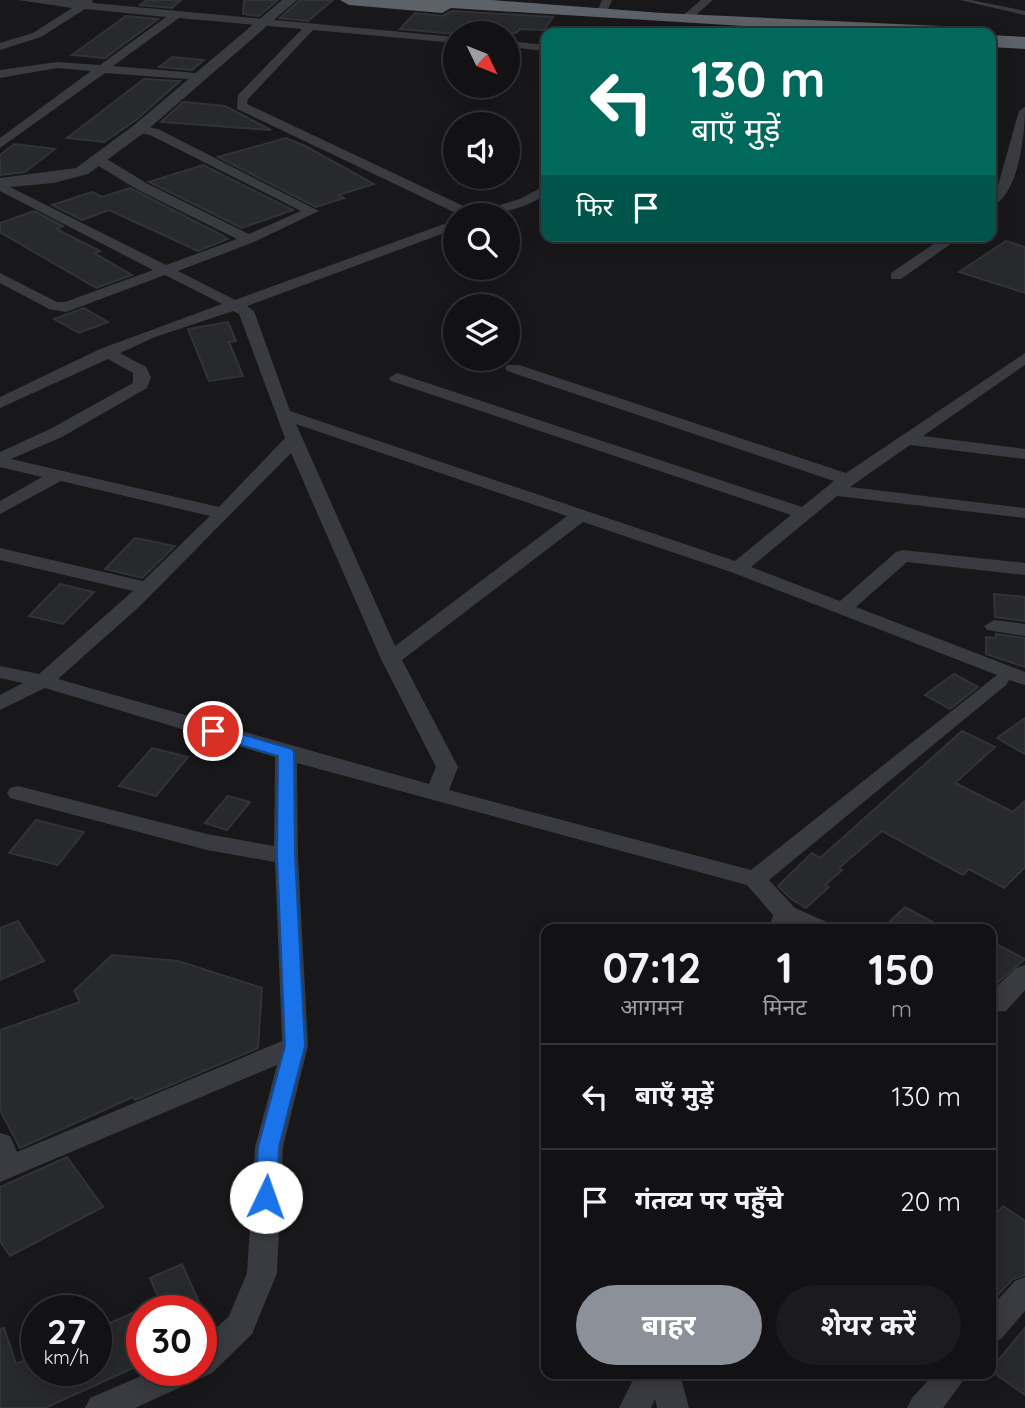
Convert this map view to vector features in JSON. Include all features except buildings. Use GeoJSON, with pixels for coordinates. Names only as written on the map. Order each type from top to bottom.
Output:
{"type":"FeatureCollection","features":[{"type":"Feature","properties":{"kind":"highway"},"geometry":{"type":"LineString","coordinates":[[349,0],[662,21],[836,28]]}},
{"type":"Feature","properties":{"kind":"highway"},"geometry":{"type":"LineString","coordinates":[[419,0],[604,7],[662,21],[685,19],[735,28]]}},
{"type":"Feature","properties":{"kind":"highway"},"geometry":{"type":"LineString","coordinates":[[996,35],[1025,37]]}},
{"type":"Feature","properties":{"kind":"highway"},"geometry":{"type":"LineString","coordinates":[[996,41],[1025,43]]}},
{"type":"Feature","properties":{"kind":"street"},"geometry":{"type":"LineString","coordinates":[[23,0],[88,3],[264,23],[443,39]]}},
{"type":"Feature","properties":{"kind":"street"},"geometry":{"type":"LineString","coordinates":[[0,185],[82,171],[139,129],[290,0]]}},
{"type":"Feature","properties":{"kind":"street"},"geometry":{"type":"LineString","coordinates":[[685,19],[708,0]]}},
{"type":"Feature","properties":{"kind":"street"},"geometry":{"type":"LineString","coordinates":[[0,47],[37,35],[88,3]]}},
{"type":"Feature","properties":{"kind":"street"},"geometry":{"type":"LineString","coordinates":[[0,144],[177,14]]}},
{"type":"Feature","properties":{"kind":"street"},"geometry":{"type":"LineString","coordinates":[[310,27],[242,98],[241,106],[446,203]]}},
{"type":"Feature","properties":{"kind":"street"},"geometry":{"type":"LineString","coordinates":[[520,45],[541,47]]}},
{"type":"Feature","properties":{"kind":"street"},"geometry":{"type":"LineString","coordinates":[[0,74],[57,65],[101,71],[197,77]]}},
{"type":"Feature","properties":{"kind":"street"},"geometry":{"type":"LineString","coordinates":[[996,197],[1003,190],[1025,111]]}},
{"type":"Feature","properties":{"kind":"street"},"geometry":{"type":"LineString","coordinates":[[0,277],[59,308],[249,239],[309,214],[311,209],[154,132],[139,129]]}},
{"type":"Feature","properties":{"kind":"street"},"geometry":{"type":"LineString","coordinates":[[97,159],[143,187],[249,239]]}},
{"type":"Feature","properties":{"kind":"street"},"geometry":{"type":"LineString","coordinates":[[0,185],[161,271],[246,311],[284,414],[391,659],[447,767],[437,793]]}},
{"type":"Feature","properties":{"kind":"street"},"geometry":{"type":"LineString","coordinates":[[520,203],[541,192]]}},
{"type":"Feature","properties":{"kind":"street"},"geometry":{"type":"LineString","coordinates":[[0,403],[149,334],[235,306],[443,228]]}},
{"type":"Feature","properties":{"kind":"street"},"geometry":{"type":"LineString","coordinates":[[896,276],[946,242]]}},
{"type":"Feature","properties":{"kind":"street"},"geometry":{"type":"LineString","coordinates":[[0,460],[56,433],[141,385],[143,377],[140,370],[106,352]]}},
{"type":"Feature","properties":{"kind":"street"},"geometry":{"type":"LineString","coordinates":[[738,568],[841,485],[1025,358]]}},
{"type":"Feature","properties":{"kind":"street"},"geometry":{"type":"LineString","coordinates":[[520,370],[841,485],[1025,513]]}},
{"type":"Feature","properties":{"kind":"street"},"geometry":{"type":"LineString","coordinates":[[397,378],[803,513]]}},
{"type":"Feature","properties":{"kind":"street"},"geometry":{"type":"LineString","coordinates":[[284,414],[583,513],[738,568],[1025,679]]}},
{"type":"Feature","properties":{"kind":"street"},"geometry":{"type":"LineString","coordinates":[[0,704],[43,681],[147,588],[272,465],[295,437]]}},
{"type":"Feature","properties":{"kind":"street"},"geometry":{"type":"LineString","coordinates":[[907,439],[1025,454]]}},
{"type":"Feature","properties":{"kind":"street"},"geometry":{"type":"LineString","coordinates":[[0,460],[55,477],[223,513]]}},
{"type":"Feature","properties":{"kind":"street"},"geometry":{"type":"LineString","coordinates":[[0,509],[55,477]]}},
{"type":"Feature","properties":{"kind":"street"},"geometry":{"type":"LineString","coordinates":[[391,659],[583,513]]}},
{"type":"Feature","properties":{"kind":"street"},"geometry":{"type":"LineString","coordinates":[[0,554],[147,588]]}},
{"type":"Feature","properties":{"kind":"street"},"geometry":{"type":"LineString","coordinates":[[843,608],[903,556],[1025,569]]}},
{"type":"Feature","properties":{"kind":"street"},"geometry":{"type":"LineString","coordinates":[[994,626],[1025,630]]}},
{"type":"Feature","properties":{"kind":"street"},"geometry":{"type":"LineString","coordinates":[[933,643],[1025,696]]}},
{"type":"Feature","properties":{"kind":"street"},"geometry":{"type":"LineString","coordinates":[[0,672],[43,681],[286,753],[755,879],[783,922]]}},
{"type":"Feature","properties":{"kind":"street"},"geometry":{"type":"LineString","coordinates":[[755,879],[999,681]]}},
{"type":"Feature","properties":{"kind":"street"},"geometry":{"type":"LineString","coordinates":[[217,1348],[241,1325],[262,1273],[269,1147],[295,1046],[286,856],[286,753]]}},
{"type":"Feature","properties":{"kind":"street"},"geometry":{"type":"LineString","coordinates":[[18,793],[207,842],[286,856]]}},
{"type":"Feature","properties":{"kind":"street"},"geometry":{"type":"LineString","coordinates":[[996,1004],[1025,974]]}},
{"type":"Feature","properties":{"kind":"street"},"geometry":{"type":"LineString","coordinates":[[3,1161],[295,1046]]}},
{"type":"Feature","properties":{"kind":"street"},"geometry":{"type":"LineString","coordinates":[[996,1323],[1025,1290]]}},
{"type":"Feature","properties":{"kind":"street"},"geometry":{"type":"LineString","coordinates":[[635,1408],[650,1379]]}},
{"type":"Feature","properties":{"kind":"street"},"geometry":{"type":"LineString","coordinates":[[666,1379],[673,1408]]}},
{"type":"Feature","properties":{"kind":"street"},"geometry":{"type":"LineString","coordinates":[[923,1408],[949,1379]]}},
{"type":"Feature","properties":{"kind":"street"},"geometry":{"type":"LineString","coordinates":[[101,1408],[152,1386]]}},
{"type":"Feature","properties":{"kind":"lane"},"geometry":{"type":"LineString","coordinates":[[963,0],[1025,13]]}},
{"type":"Feature","properties":{"kind":"route"},"geometry":{"type":"LineString","coordinates":[[213,731],[286,753],[286,856],[295,1046],[269,1147],[266,1197]]}}]}
